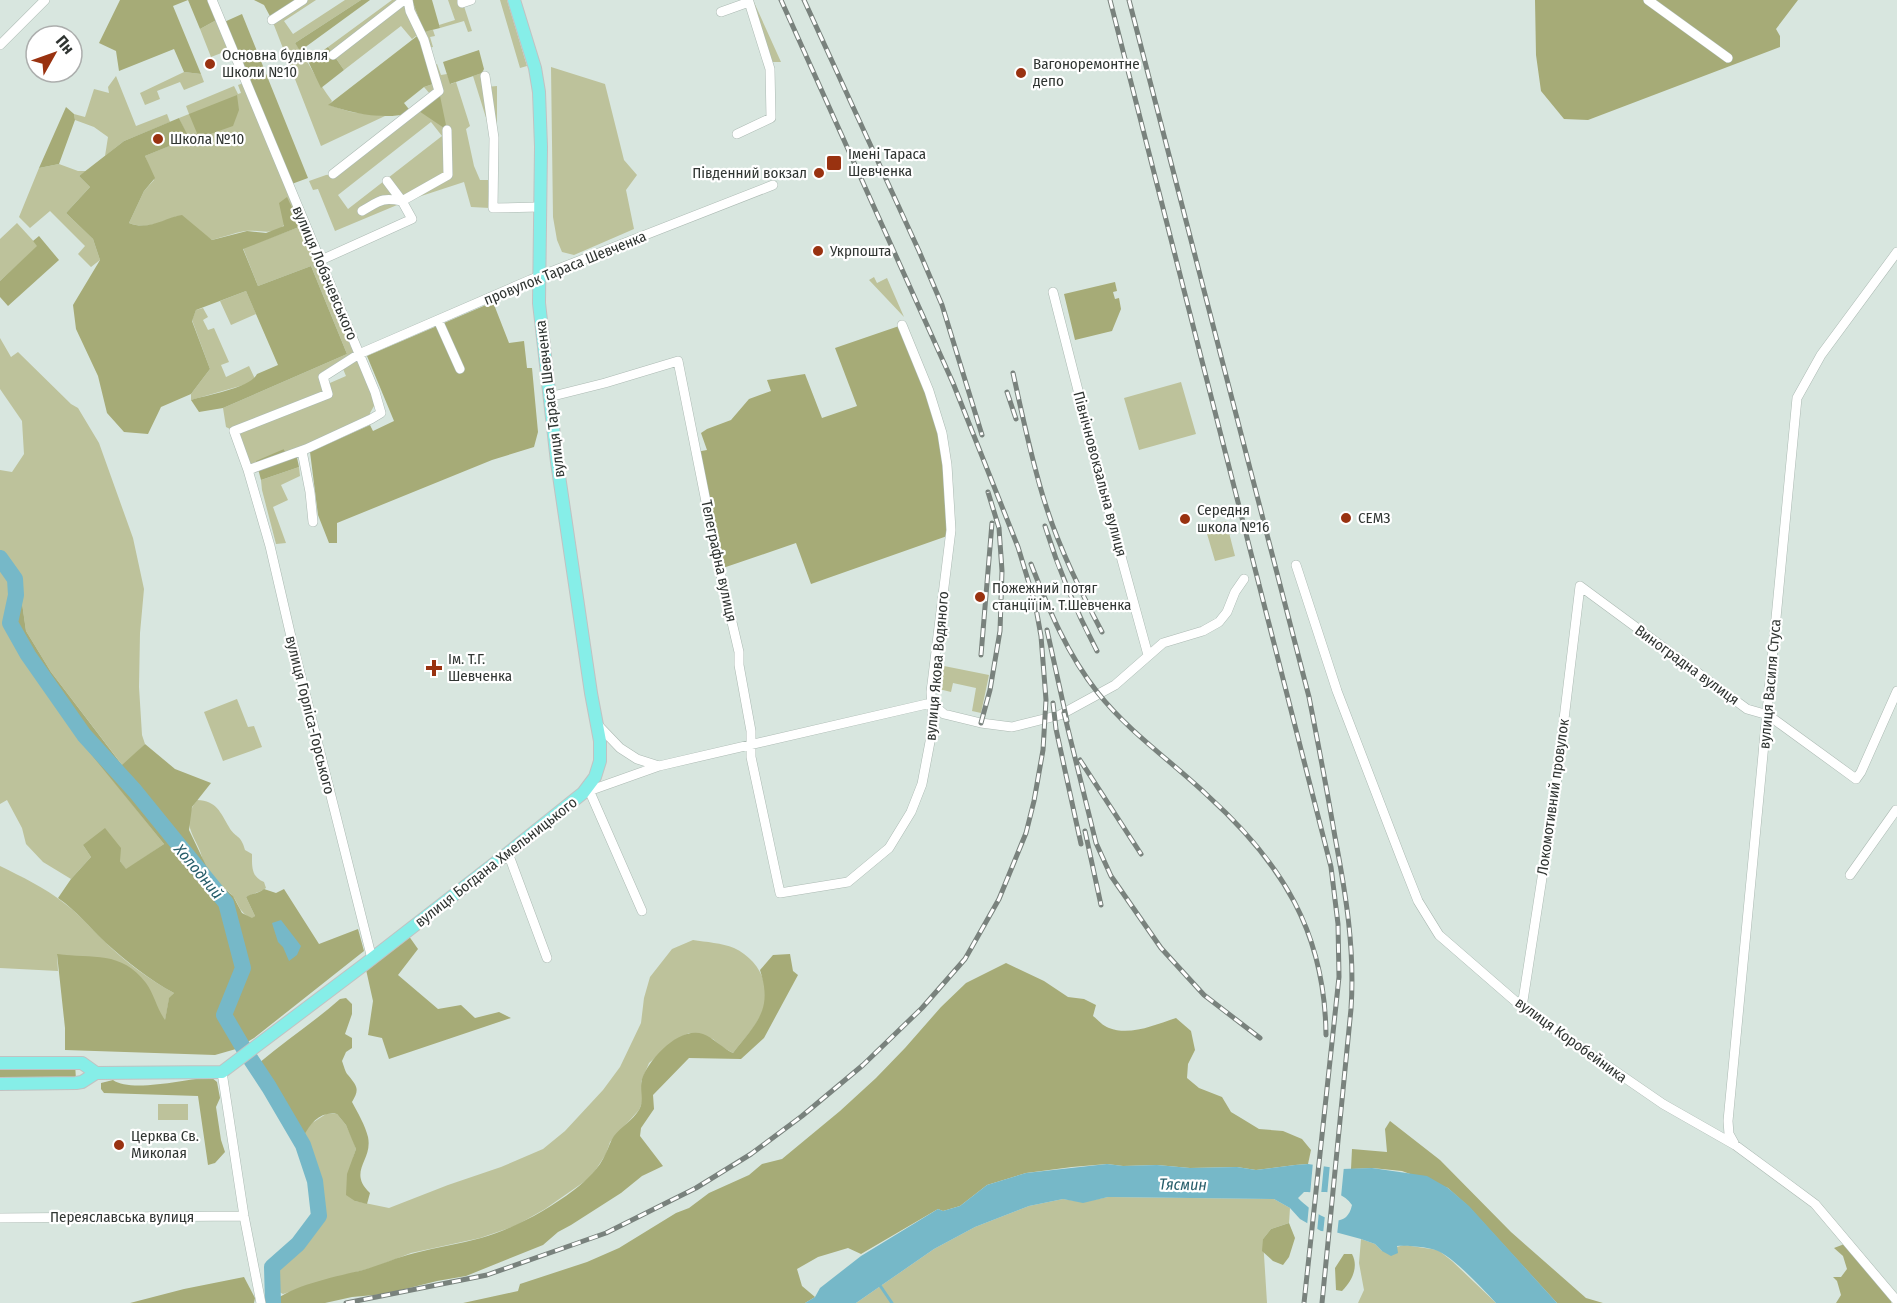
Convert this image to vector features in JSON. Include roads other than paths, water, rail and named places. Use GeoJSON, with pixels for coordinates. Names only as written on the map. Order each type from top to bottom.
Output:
{"type":"FeatureCollection","features":[{"type":"Feature","properties":{"kind":"main road","name":"вулиця Тараса Шевченка"},"geometry":{"type":"LineString","coordinates":[[514,0],[535,68],[539,92],[541,140],[539,303],[549,397],[581,628],[600,741],[600,761],[595,777],[586,792]]}},
{"type":"Feature","properties":{"kind":"main road","name":"вулиця Богдана Хмельницького"},"geometry":{"type":"LineString","coordinates":[[222,1072],[372,959],[586,792]]}},
{"type":"Feature","properties":{"kind":"main road"},"geometry":{"type":"LineString","coordinates":[[0,1063],[82,1063],[96,1073]]}},
{"type":"Feature","properties":{"kind":"main road"},"geometry":{"type":"LineString","coordinates":[[0,1084],[76,1083],[96,1073],[222,1072]]}},
{"type":"Feature","properties":{"kind":"street"},"geometry":{"type":"LineString","coordinates":[[0,45],[45,0]]}},
{"type":"Feature","properties":{"kind":"street","name":"вулиця Лобачевського"},"geometry":{"type":"LineString","coordinates":[[212,0],[375,392],[381,413],[302,451],[248,470]]}},
{"type":"Feature","properties":{"kind":"street"},"geometry":{"type":"LineString","coordinates":[[272,20],[303,0]]}},
{"type":"Feature","properties":{"kind":"street"},"geometry":{"type":"LineString","coordinates":[[333,55],[406,0],[424,40],[439,91],[333,174]]}},
{"type":"Feature","properties":{"kind":"street"},"geometry":{"type":"LineString","coordinates":[[462,0],[462,3],[471,0]]}},
{"type":"Feature","properties":{"kind":"street"},"geometry":{"type":"LineString","coordinates":[[1648,0],[1728,58]]}},
{"type":"Feature","properties":{"kind":"street"},"geometry":{"type":"LineString","coordinates":[[721,12],[749,2],[770,69],[771,118],[737,134]]}},
{"type":"Feature","properties":{"kind":"street"},"geometry":{"type":"LineString","coordinates":[[494,71],[485,76],[494,138],[493,208],[539,207]]}},
{"type":"Feature","properties":{"kind":"street"},"geometry":{"type":"LineString","coordinates":[[362,212],[387,198],[402,201],[448,175],[447,130]]}},
{"type":"Feature","properties":{"kind":"street"},"geometry":{"type":"LineString","coordinates":[[320,261],[412,219],[387,181]]}},
{"type":"Feature","properties":{"kind":"street","name":"провулок Тараса Шевченка"},"geometry":{"type":"LineString","coordinates":[[359,354],[539,278],[773,185]]}},
{"type":"Feature","properties":{"kind":"street","name":"вулиця Василя Стуса"},"geometry":{"type":"LineString","coordinates":[[1736,1145],[1730,1134],[1728,1121],[1797,398],[1821,355],[1897,252]]}},
{"type":"Feature","properties":{"kind":"street","name":"Північновокзальна вулиця"},"geometry":{"type":"LineString","coordinates":[[1053,292],[1148,655]]}},
{"type":"Feature","properties":{"kind":"street"},"geometry":{"type":"LineString","coordinates":[[438,320],[460,369]]}},
{"type":"Feature","properties":{"kind":"street","name":"вулиця Якова Водяного"},"geometry":{"type":"LineString","coordinates":[[780,893],[848,882],[889,848],[911,812],[922,784],[933,726],[931,703],[951,530],[947,465],[942,433],[929,391],[902,325]]}},
{"type":"Feature","properties":{"kind":"street","name":"вулиця Горліса-Горського"},"geometry":{"type":"LineString","coordinates":[[359,354],[323,377],[328,394],[234,431],[270,546],[372,959]]}},
{"type":"Feature","properties":{"kind":"street","name":"Телеграфна вулиця"},"geometry":{"type":"LineString","coordinates":[[549,397],[678,361],[719,567],[739,652],[738,665],[751,731],[751,757],[780,893]]}},
{"type":"Feature","properties":{"kind":"street"},"geometry":{"type":"LineString","coordinates":[[302,451],[313,522]]}},
{"type":"Feature","properties":{"kind":"street","name":"вулиця Коробейника"},"geometry":{"type":"LineString","coordinates":[[1296,565],[1337,691],[1418,901],[1439,935],[1522,1007],[1663,1104],[1736,1145],[1815,1204],[1897,1301]]}},
{"type":"Feature","properties":{"kind":"street"},"geometry":{"type":"LineString","coordinates":[[931,703],[944,714],[981,723],[1012,727],[1060,715],[1115,686],[1163,643],[1203,631],[1219,622],[1227,612],[1235,592],[1244,579]]}},
{"type":"Feature","properties":{"kind":"street","name":"Виноградна вулиця"},"geometry":{"type":"LineString","coordinates":[[1580,586],[1747,709],[1768,715],[1856,779],[1897,691]]}},
{"type":"Feature","properties":{"kind":"street","name":"Локомотивний провулок"},"geometry":{"type":"LineString","coordinates":[[1522,1007],[1555,794],[1580,586]]}},
{"type":"Feature","properties":{"kind":"street","name":"вулиця Богдана Хмельницького"},"geometry":{"type":"LineString","coordinates":[[586,792],[659,766],[931,703]]}},
{"type":"Feature","properties":{"kind":"street"},"geometry":{"type":"LineString","coordinates":[[597,724],[620,748],[636,759],[659,766]]}},
{"type":"Feature","properties":{"kind":"street"},"geometry":{"type":"LineString","coordinates":[[586,792],[642,911]]}},
{"type":"Feature","properties":{"kind":"street"},"geometry":{"type":"LineString","coordinates":[[1850,875],[1896,810]]}},
{"type":"Feature","properties":{"kind":"street"},"geometry":{"type":"LineString","coordinates":[[508,853],[547,958]]}},
{"type":"Feature","properties":{"kind":"street"},"geometry":{"type":"LineString","coordinates":[[222,1072],[244,1216],[261,1303]]}},
{"type":"Feature","properties":{"kind":"street","name":"Переяславська вулиця"},"geometry":{"type":"LineString","coordinates":[[0,1218],[244,1216]]}},
{"type":"Feature","properties":{"kind":"water"},"geometry":{"type":"Polygon","coordinates":[[[281,920],[301,946],[297,955],[289,961],[283,947],[278,942],[272,923],[281,920]]]}},
{"type":"Feature","properties":{"kind":"water","name":"Тясмин"},"geometry":{"type":"Polygon","coordinates":[[[1107,1164],[1190,1168],[1237,1167],[1256,1170],[1308,1164],[1342,1169],[1372,1168],[1427,1176],[1448,1188],[1469,1206],[1557,1303],[1496,1303],[1462,1268],[1440,1252],[1419,1247],[1397,1246],[1398,1253],[1391,1256],[1375,1244],[1361,1239],[1321,1231],[1300,1219],[1290,1208],[1274,1199],[1108,1197],[1083,1203],[1063,1199],[1029,1206],[975,1227],[934,1249],[856,1303],[805,1303],[815,1297],[820,1288],[861,1256],[938,1209],[943,1211],[960,1206],[987,1185],[1026,1173],[1107,1164]],[[1304,1192],[1298,1198],[1327,1218],[1342,1219],[1348,1214],[1352,1205],[1342,1196],[1331,1192],[1304,1192]]]}},
{"type":"Feature","properties":{"kind":"waterway","name":"Холодний"},"geometry":{"type":"LineString","coordinates":[[0,558],[15,579],[16,595],[10,623],[28,655],[84,735],[135,791],[226,903],[243,968],[224,1015],[303,1145],[315,1181],[319,1216],[298,1244],[272,1267],[273,1303]]}},
{"type":"Feature","properties":{"kind":"waterway"},"geometry":{"type":"LineString","coordinates":[[879,1284],[892,1303]]}},
{"type":"Feature","properties":{"kind":"railway"},"geometry":{"type":"LineString","coordinates":[[346,1303],[487,1275],[606,1233],[696,1188],[751,1154],[802,1116],[863,1065],[922,1008],[965,959],[999,899],[1026,833],[1043,750],[1046,700],[1041,636],[1035,603],[1018,547],[953,383],[781,0]]}},
{"type":"Feature","properties":{"kind":"railway"},"geometry":{"type":"LineString","coordinates":[[804,0],[942,305],[982,435]]}},
{"type":"Feature","properties":{"kind":"railway"},"geometry":{"type":"LineString","coordinates":[[1110,0],[1331,867],[1338,924],[1339,977],[1304,1303]]}},
{"type":"Feature","properties":{"kind":"railway"},"geometry":{"type":"LineString","coordinates":[[1129,0],[1309,697],[1346,901],[1352,965],[1351,1009],[1322,1303]]}},
{"type":"Feature","properties":{"kind":"railway"},"geometry":{"type":"LineString","coordinates":[[1013,373],[1041,490],[1071,570],[1102,632]]}},
{"type":"Feature","properties":{"kind":"railway"},"geometry":{"type":"LineString","coordinates":[[1007,392],[1016,419]]}},
{"type":"Feature","properties":{"kind":"railway"},"geometry":{"type":"LineString","coordinates":[[981,723],[990,690],[1000,631],[1002,571],[999,528],[988,492]]}},
{"type":"Feature","properties":{"kind":"railway"},"geometry":{"type":"LineString","coordinates":[[981,655],[992,523]]}},
{"type":"Feature","properties":{"kind":"railway"},"geometry":{"type":"LineString","coordinates":[[1045,526],[1068,590],[1097,651]]}},
{"type":"Feature","properties":{"kind":"railway"},"geometry":{"type":"LineString","coordinates":[[1031,564],[1068,647],[1098,693],[1137,733],[1234,821],[1277,874],[1308,932],[1318,964],[1324,998],[1326,1035]]}},
{"type":"Feature","properties":{"kind":"railway"},"geometry":{"type":"LineString","coordinates":[[1047,630],[1067,721]]}},
{"type":"Feature","properties":{"kind":"railway"},"geometry":{"type":"LineString","coordinates":[[1053,703],[1056,729],[1081,844]]}},
{"type":"Feature","properties":{"kind":"railway"},"geometry":{"type":"LineString","coordinates":[[1064,713],[1096,843],[1111,876],[1161,948],[1204,995],[1260,1038]]}},
{"type":"Feature","properties":{"kind":"railway"},"geometry":{"type":"LineString","coordinates":[[1080,760],[1141,854]]}},
{"type":"Feature","properties":{"kind":"railway"},"geometry":{"type":"LineString","coordinates":[[1085,831],[1101,905]]}},
{"type":"Feature","properties":{"kind":"place","name":"Основна будівля Школи №10"},"geometry":{"type":"Point","coordinates":[210,64]}},
{"type":"Feature","properties":{"kind":"place","name":"Вагоноремонтне депо"},"geometry":{"type":"Point","coordinates":[1021,73]}},
{"type":"Feature","properties":{"kind":"place","name":"Школа №10"},"geometry":{"type":"Point","coordinates":[158,139]}},
{"type":"Feature","properties":{"kind":"place","name":"Імені Тараса Шевченка"},"geometry":{"type":"Point","coordinates":[834,163]}},
{"type":"Feature","properties":{"kind":"place","name":"Південний вокзал"},"geometry":{"type":"Point","coordinates":[819,173]}},
{"type":"Feature","properties":{"kind":"place","name":"Укрпошта"},"geometry":{"type":"Point","coordinates":[818,251]}},
{"type":"Feature","properties":{"kind":"place","name":"СЕМЗ"},"geometry":{"type":"Point","coordinates":[1346,518]}},
{"type":"Feature","properties":{"kind":"place","name":"Середня школа №16"},"geometry":{"type":"Point","coordinates":[1185,519]}},
{"type":"Feature","properties":{"kind":"place","name":"Пожежний потяг станції ім. Т.Шевченка"},"geometry":{"type":"Point","coordinates":[980,597]}},
{"type":"Feature","properties":{"kind":"place","name":"Ім. Т.Г. Шевченка"},"geometry":{"type":"Point","coordinates":[434,668]}},
{"type":"Feature","properties":{"kind":"place","name":"Церква Св. Миколая"},"geometry":{"type":"Point","coordinates":[119,1145]}}]}
